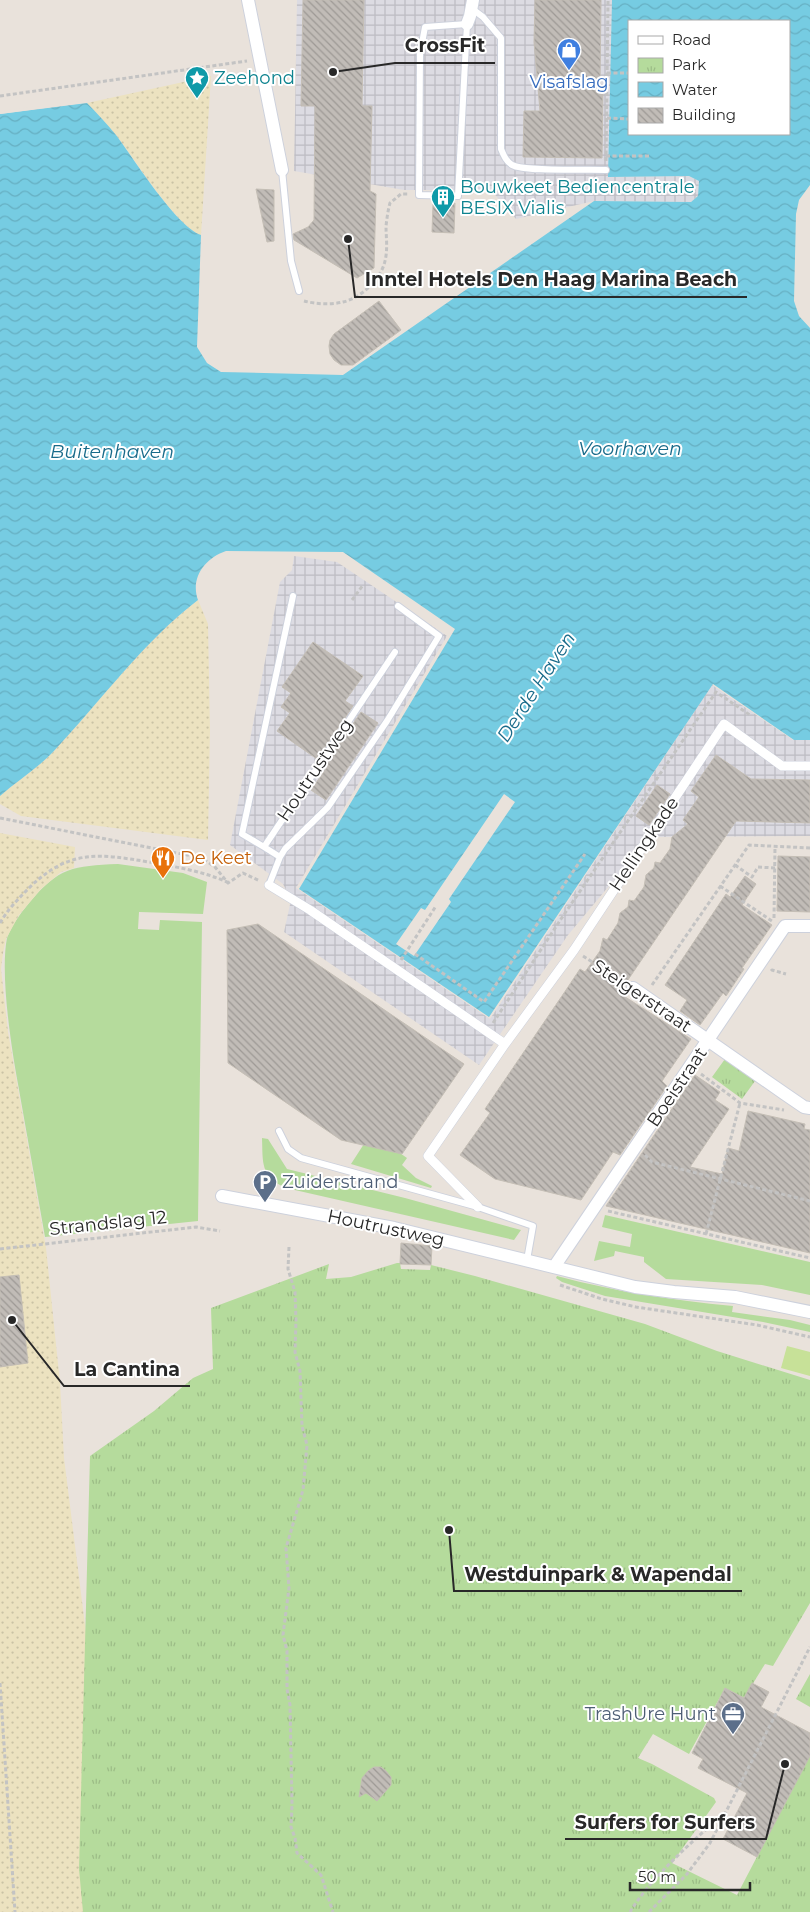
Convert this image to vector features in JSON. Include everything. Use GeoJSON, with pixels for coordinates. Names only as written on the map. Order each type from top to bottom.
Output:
{"type":"FeatureCollection","features":[{"type":"Feature","properties":{"kind":"street"},"geometry":{"type":"LineString","coordinates":[[248,0],[282,170]]}},
{"type":"Feature","properties":{"kind":"street"},"geometry":{"type":"LineString","coordinates":[[467,24],[472,4]]}},
{"type":"Feature","properties":{"kind":"street","name":"Hellingkade"},"geometry":{"type":"LineString","coordinates":[[478,1207],[428,1156],[505,1044],[574,950],[724,724],[782,766],[810,766]]}},
{"type":"Feature","properties":{"kind":"street"},"geometry":{"type":"LineString","coordinates":[[269,884],[505,1044]]}},
{"type":"Feature","properties":{"kind":"street","name":"Boeistraat"},"geometry":{"type":"LineString","coordinates":[[551,1266],[595,1208],[785,926],[810,926]]}},
{"type":"Feature","properties":{"kind":"street","name":"Steigerstraat"},"geometry":{"type":"LineString","coordinates":[[633,988],[807,1108]]}},
{"type":"Feature","properties":{"kind":"street","name":"Houtrustweg"},"geometry":{"type":"LineString","coordinates":[[222,1196],[394,1228],[634,1287],[735,1298],[810,1312]]}},
{"type":"Feature","properties":{"kind":"lane"},"geometry":{"type":"LineString","coordinates":[[472,4],[501,38],[501,149],[504,157],[510,164],[526,169],[606,170]]}},
{"type":"Feature","properties":{"kind":"lane"},"geometry":{"type":"LineString","coordinates":[[467,24],[458,196],[419,195],[420,54],[424,26],[467,24]]}},
{"type":"Feature","properties":{"kind":"lane"},"geometry":{"type":"LineString","coordinates":[[282,170],[291,262],[299,292]]}},
{"type":"Feature","properties":{"kind":"lane"},"geometry":{"type":"LineString","coordinates":[[280,857],[242,834],[293,596]]}},
{"type":"Feature","properties":{"kind":"lane"},"geometry":{"type":"LineString","coordinates":[[269,884],[285,849],[328,807],[387,720],[439,636],[398,606]]}},
{"type":"Feature","properties":{"kind":"lane","name":"Houtrustweg"},"geometry":{"type":"LineString","coordinates":[[264,847],[395,652]]}},
{"type":"Feature","properties":{"kind":"lane"},"geometry":{"type":"LineString","coordinates":[[279,1131],[288,1149],[301,1158],[478,1207],[532,1226],[527,1260]]}},
{"type":"Feature","properties":{"kind":"path"},"geometry":{"type":"LineString","coordinates":[[606,170],[608,0]]}},
{"type":"Feature","properties":{"kind":"path"},"geometry":{"type":"LineString","coordinates":[[0,96],[260,58]]}},
{"type":"Feature","properties":{"kind":"path"},"geometry":{"type":"LineString","coordinates":[[607,72],[628,73]]}},
{"type":"Feature","properties":{"kind":"path"},"geometry":{"type":"LineString","coordinates":[[607,118],[628,119]]}},
{"type":"Feature","properties":{"kind":"path"},"geometry":{"type":"LineString","coordinates":[[606,156],[649,156]]}},
{"type":"Feature","properties":{"kind":"path"},"geometry":{"type":"LineString","coordinates":[[299,292],[304,301],[312,303],[344,302],[359,294],[378,278],[385,263],[386,224],[390,203],[401,194],[419,195]]}},
{"type":"Feature","properties":{"kind":"path"},"geometry":{"type":"LineString","coordinates":[[352,600],[363,585]]}},
{"type":"Feature","properties":{"kind":"path"},"geometry":{"type":"LineString","coordinates":[[487,1032],[561,919],[716,692],[750,714]]}},
{"type":"Feature","properties":{"kind":"path"},"geometry":{"type":"LineString","coordinates":[[0,818],[202,858],[215,867],[228,883]]}},
{"type":"Feature","properties":{"kind":"path"},"geometry":{"type":"LineString","coordinates":[[644,996],[749,845],[810,848]]}},
{"type":"Feature","properties":{"kind":"path"},"geometry":{"type":"LineString","coordinates":[[720,886],[774,923],[775,847]]}},
{"type":"Feature","properties":{"kind":"path"},"geometry":{"type":"LineString","coordinates":[[415,954],[484,1002],[585,854]]}},
{"type":"Feature","properties":{"kind":"path"},"geometry":{"type":"LineString","coordinates":[[0,923],[6,913],[43,875],[61,864],[86,857],[117,857],[186,868],[211,875],[228,883]]}},
{"type":"Feature","properties":{"kind":"path"},"geometry":{"type":"LineString","coordinates":[[735,865],[752,877],[758,868],[775,868]]}},
{"type":"Feature","properties":{"kind":"path"},"geometry":{"type":"LineString","coordinates":[[228,883],[243,873],[269,884]]}},
{"type":"Feature","properties":{"kind":"path"},"geometry":{"type":"LineString","coordinates":[[395,968],[436,906]]}},
{"type":"Feature","properties":{"kind":"path","name":"Steigerstraat"},"geometry":{"type":"LineString","coordinates":[[574,950],[633,988]]}},
{"type":"Feature","properties":{"kind":"path"},"geometry":{"type":"LineString","coordinates":[[691,1066],[740,1103],[799,1112],[807,1108]]}},
{"type":"Feature","properties":{"kind":"path"},"geometry":{"type":"LineString","coordinates":[[706,1234],[740,1103]]}},
{"type":"Feature","properties":{"kind":"path"},"geometry":{"type":"LineString","coordinates":[[652,1162],[810,1201]]}},
{"type":"Feature","properties":{"kind":"path"},"geometry":{"type":"LineString","coordinates":[[595,1208],[810,1258]]}},
{"type":"Feature","properties":{"kind":"path","name":"Strandslag 12"},"geometry":{"type":"LineString","coordinates":[[0,1249],[196,1227],[220,1231]]}},
{"type":"Feature","properties":{"kind":"path"},"geometry":{"type":"LineString","coordinates":[[289,1247],[288,1269],[295,1292],[295,1352],[300,1371],[302,1426],[307,1445],[303,1490],[286,1548],[289,1588],[283,1635],[287,1651],[287,1689],[290,1705],[291,1827],[297,1853],[321,1875],[332,1912]]}},
{"type":"Feature","properties":{"kind":"path"},"geometry":{"type":"LineString","coordinates":[[551,1266],[548,1276],[551,1282],[602,1299],[645,1308],[757,1325],[810,1337]]}},
{"type":"Feature","properties":{"kind":"path"},"geometry":{"type":"LineString","coordinates":[[649,1912],[687,1874],[700,1858],[725,1814],[810,1648]]}},
{"type":"Feature","properties":{"kind":"path"},"geometry":{"type":"LineString","coordinates":[[0,1683],[15,1912]]}},
{"type":"Feature","properties":{"kind":"path"},"geometry":{"type":"LineString","coordinates":[[630,1912],[648,1887],[707,1828],[725,1814]]}},
{"type":"Feature","properties":{"kind":"shaded area"},"geometry":{"type":"Polygon","coordinates":[[[297,0],[612,0],[609,177],[689,176],[699,181],[698,196],[691,202],[594,201],[516,219],[491,190],[404,190],[294,171],[297,0]]]}},
{"type":"Feature","properties":{"kind":"shaded area"},"geometry":{"type":"Polygon","coordinates":[[[294,556],[337,562],[447,636],[296,888],[490,1019],[712,685],[793,740],[810,740],[810,836],[650,837],[568,935],[479,1065],[284,932],[291,900],[283,884],[230,845],[280,582],[292,570],[294,556]]]}},
{"type":"Feature","properties":{"kind":"green space"},"geometry":{"type":"Polygon","coordinates":[[[118,864],[183,873],[207,882],[203,914],[139,912],[138,929],[159,930],[160,920],[202,922],[198,1221],[45,1237],[10,1030],[5,970],[7,938],[16,920],[29,903],[58,875],[78,868],[118,864]]]}},
{"type":"Feature","properties":{"kind":"green space"},"geometry":{"type":"Polygon","coordinates":[[[725,1059],[755,1081],[742,1099],[712,1077],[725,1059]]]}},
{"type":"Feature","properties":{"kind":"green space"},"geometry":{"type":"Polygon","coordinates":[[[371,1133],[407,1158],[402,1165],[416,1178],[432,1186],[431,1188],[351,1164],[371,1133]]]}},
{"type":"Feature","properties":{"kind":"green space"},"geometry":{"type":"Polygon","coordinates":[[[262,1138],[268,1139],[287,1169],[405,1198],[521,1230],[514,1240],[286,1188],[271,1179],[267,1173],[263,1162],[262,1138]]]}},
{"type":"Feature","properties":{"kind":"green space"},"geometry":{"type":"Polygon","coordinates":[[[605,1215],[810,1262],[810,1295],[762,1285],[666,1279],[644,1262],[644,1257],[615,1251],[614,1256],[594,1261],[599,1241],[630,1247],[632,1234],[602,1227],[605,1215]]]}},
{"type":"Feature","properties":{"kind":"green space"},"geometry":{"type":"Polygon","coordinates":[[[400,1263],[401,1269],[430,1270],[431,1265],[645,1324],[717,1351],[810,1380],[810,1603],[773,1666],[765,1664],[744,1698],[725,1688],[689,1754],[653,1734],[638,1758],[714,1798],[716,1802],[672,1863],[737,1895],[810,1755],[810,1912],[83,1912],[79,1869],[90,1456],[154,1411],[193,1378],[213,1369],[211,1308],[329,1264],[326,1279],[351,1277],[400,1263]]]}},
{"type":"Feature","properties":{"kind":"green space"},"geometry":{"type":"Polygon","coordinates":[[[557,1276],[644,1295],[733,1306],[732,1312],[790,1320],[810,1325],[810,1332],[763,1322],[605,1296],[562,1282],[556,1278],[557,1276]]]}},
{"type":"Feature","properties":{"kind":"green space"},"geometry":{"type":"Polygon","coordinates":[[[787,1346],[810,1352],[810,1376],[781,1368],[787,1346]]]}},
{"type":"Feature","properties":{"kind":"green space"},"geometry":{"type":"Polygon","coordinates":[[[810,1674],[810,1707],[796,1699],[810,1674]]]}},
{"type":"Feature","properties":{"kind":"sand"},"geometry":{"type":"Polygon","coordinates":[[[211,76],[201,235],[180,219],[156,190],[116,135],[87,103],[211,76]]]}},
{"type":"Feature","properties":{"kind":"sand"},"geometry":{"type":"Polygon","coordinates":[[[198,600],[208,624],[210,730],[208,840],[21,816],[0,804],[0,796],[47,758],[158,635],[198,600]]]}},
{"type":"Feature","properties":{"kind":"sand"},"geometry":{"type":"Polygon","coordinates":[[[0,833],[75,847],[74,868],[61,872],[41,889],[19,915],[6,939],[1,969],[8,1032],[46,1248],[60,1383],[64,1458],[86,1633],[115,1912],[0,1912],[0,833]]]}},
{"type":"Feature","properties":{"kind":"water"},"geometry":{"type":"Polygon","coordinates":[[[612,0],[810,0],[810,185],[799,200],[796,214],[794,301],[799,316],[810,328],[810,740],[794,740],[713,684],[489,1017],[299,889],[455,629],[343,552],[226,551],[218,554],[201,570],[196,584],[198,600],[158,635],[47,758],[0,796],[0,114],[87,103],[116,135],[168,206],[191,229],[201,235],[197,347],[207,363],[221,372],[343,375],[594,201],[691,202],[698,196],[699,181],[689,176],[608,177],[612,0]]]}},
{"type":"Feature","properties":{"kind":"pier"},"geometry":{"type":"Polygon","coordinates":[[[87,100],[90,102],[0,114],[0,111],[87,100]]]}},
{"type":"Feature","properties":{"kind":"pier"},"geometry":{"type":"Polygon","coordinates":[[[504,794],[515,802],[449,899],[451,902],[414,956],[396,944],[421,908],[425,910],[504,794]]]}},
{"type":"Feature","properties":{"kind":"building"},"geometry":{"type":"Polygon","coordinates":[[[303,0],[364,0],[362,106],[372,106],[370,191],[376,194],[374,268],[357,278],[294,240],[293,234],[308,227],[314,220],[315,106],[301,106],[303,0]]]}},
{"type":"Feature","properties":{"kind":"building","name":"Visafslag"},"geometry":{"type":"Polygon","coordinates":[[[535,0],[601,0],[600,87],[603,87],[602,158],[523,157],[524,111],[540,111],[534,42],[535,0]]]}},
{"type":"Feature","properties":{"kind":"building"},"geometry":{"type":"Polygon","coordinates":[[[256,189],[274,190],[274,241],[267,242],[256,189]]]}},
{"type":"Feature","properties":{"kind":"building","name":"Bouwkeet Bediencentrale BESIX Vialis"},"geometry":{"type":"Polygon","coordinates":[[[455,203],[454,233],[432,232],[433,204],[455,203]]]}},
{"type":"Feature","properties":{"kind":"building"},"geometry":{"type":"Polygon","coordinates":[[[379,301],[401,330],[353,365],[341,365],[330,354],[330,340],[334,334],[379,301]]]}},
{"type":"Feature","properties":{"kind":"building"},"geometry":{"type":"Polygon","coordinates":[[[313,642],[363,676],[345,701],[353,706],[317,759],[277,731],[290,713],[281,707],[291,693],[282,687],[313,642]]]}},
{"type":"Feature","properties":{"kind":"building"},"geometry":{"type":"Polygon","coordinates":[[[361,712],[378,723],[326,800],[311,790],[361,712]]]}},
{"type":"Feature","properties":{"kind":"building"},"geometry":{"type":"Polygon","coordinates":[[[716,755],[751,779],[810,780],[810,823],[736,821],[619,993],[691,1039],[662,1081],[667,1086],[620,1155],[613,1152],[581,1200],[495,1179],[460,1155],[490,1113],[485,1109],[580,969],[585,972],[600,951],[603,938],[607,940],[618,923],[620,913],[628,907],[629,900],[634,901],[644,887],[646,875],[654,868],[655,862],[660,863],[670,849],[672,837],[688,824],[683,820],[699,797],[691,791],[716,755]]]}},
{"type":"Feature","properties":{"kind":"building"},"geometry":{"type":"Polygon","coordinates":[[[657,785],[670,794],[649,825],[636,816],[657,785]]]}},
{"type":"Feature","properties":{"kind":"building"},"geometry":{"type":"Polygon","coordinates":[[[778,856],[810,857],[810,912],[777,911],[778,856]]]}},
{"type":"Feature","properties":{"kind":"building"},"geometry":{"type":"Polygon","coordinates":[[[745,876],[756,884],[742,905],[772,925],[742,968],[744,969],[726,996],[723,993],[700,1025],[680,1011],[687,1000],[665,985],[726,894],[730,897],[745,876]]]}},
{"type":"Feature","properties":{"kind":"building"},"geometry":{"type":"Polygon","coordinates":[[[258,924],[464,1064],[402,1154],[341,1140],[228,1063],[227,930],[258,924]]]}},
{"type":"Feature","properties":{"kind":"building"},"geometry":{"type":"Polygon","coordinates":[[[695,1075],[720,1092],[715,1100],[729,1109],[690,1167],[722,1174],[728,1148],[739,1151],[748,1111],[805,1124],[804,1129],[810,1130],[810,1253],[606,1206],[695,1075]]]}},
{"type":"Feature","properties":{"kind":"building"},"geometry":{"type":"Polygon","coordinates":[[[401,1243],[432,1246],[431,1265],[400,1264],[401,1243]]]}},
{"type":"Feature","properties":{"kind":"building"},"geometry":{"type":"Polygon","coordinates":[[[19,1275],[28,1363],[0,1367],[0,1277],[19,1275]]]}},
{"type":"Feature","properties":{"kind":"building"},"geometry":{"type":"Polygon","coordinates":[[[752,1683],[769,1692],[761,1707],[810,1733],[810,1756],[757,1857],[723,1839],[747,1793],[698,1768],[703,1759],[692,1753],[725,1688],[744,1698],[752,1683]]]}},
{"type":"Feature","properties":{"kind":"building"},"geometry":{"type":"Polygon","coordinates":[[[374,1767],[381,1767],[391,1777],[391,1785],[377,1801],[366,1793],[359,1797],[362,1778],[374,1767]]]}},
{"type":"Feature","properties":{"kind":"place","name":"Visafslag"},"geometry":{"type":"Point","coordinates":[569,71]}},
{"type":"Feature","properties":{"kind":"place","name":"CrossFit"},"geometry":{"type":"Point","coordinates":[333,72]}},
{"type":"Feature","properties":{"kind":"place","name":"Zeehond"},"geometry":{"type":"Point","coordinates":[197,99]}},
{"type":"Feature","properties":{"kind":"place","name":"Bouwkeet Bediencentrale BESIX Vialis"},"geometry":{"type":"Point","coordinates":[443,218]}},
{"type":"Feature","properties":{"kind":"place","name":"Inntel Hotels Den Haag Marina Beach"},"geometry":{"type":"Point","coordinates":[348,239]}},
{"type":"Feature","properties":{"kind":"place","name":"De Keet"},"geometry":{"type":"Point","coordinates":[163,879]}},
{"type":"Feature","properties":{"kind":"place","name":"Zuiderstrand"},"geometry":{"type":"Point","coordinates":[265,1203]}},
{"type":"Feature","properties":{"kind":"place","name":"La Cantina"},"geometry":{"type":"Point","coordinates":[12,1320]}},
{"type":"Feature","properties":{"kind":"place","name":"Westduinpark & Wapendal"},"geometry":{"type":"Point","coordinates":[449,1530]}},
{"type":"Feature","properties":{"kind":"place","name":"TrashUre Hunt"},"geometry":{"type":"Point","coordinates":[733,1735]}},
{"type":"Feature","properties":{"kind":"place","name":"Surfers for Surfers"},"geometry":{"type":"Point","coordinates":[785,1764]}},
{"type":"Feature","properties":{"kind":"water label","name":"Voorhaven"},"geometry":{"type":"Point","coordinates":[630,448]}},
{"type":"Feature","properties":{"kind":"water label","name":"Buitenhaven"},"geometry":{"type":"Point","coordinates":[112,451]}},
{"type":"Feature","properties":{"kind":"water label","name":"Derde Haven"},"geometry":{"type":"Point","coordinates":[536,687]}}]}
